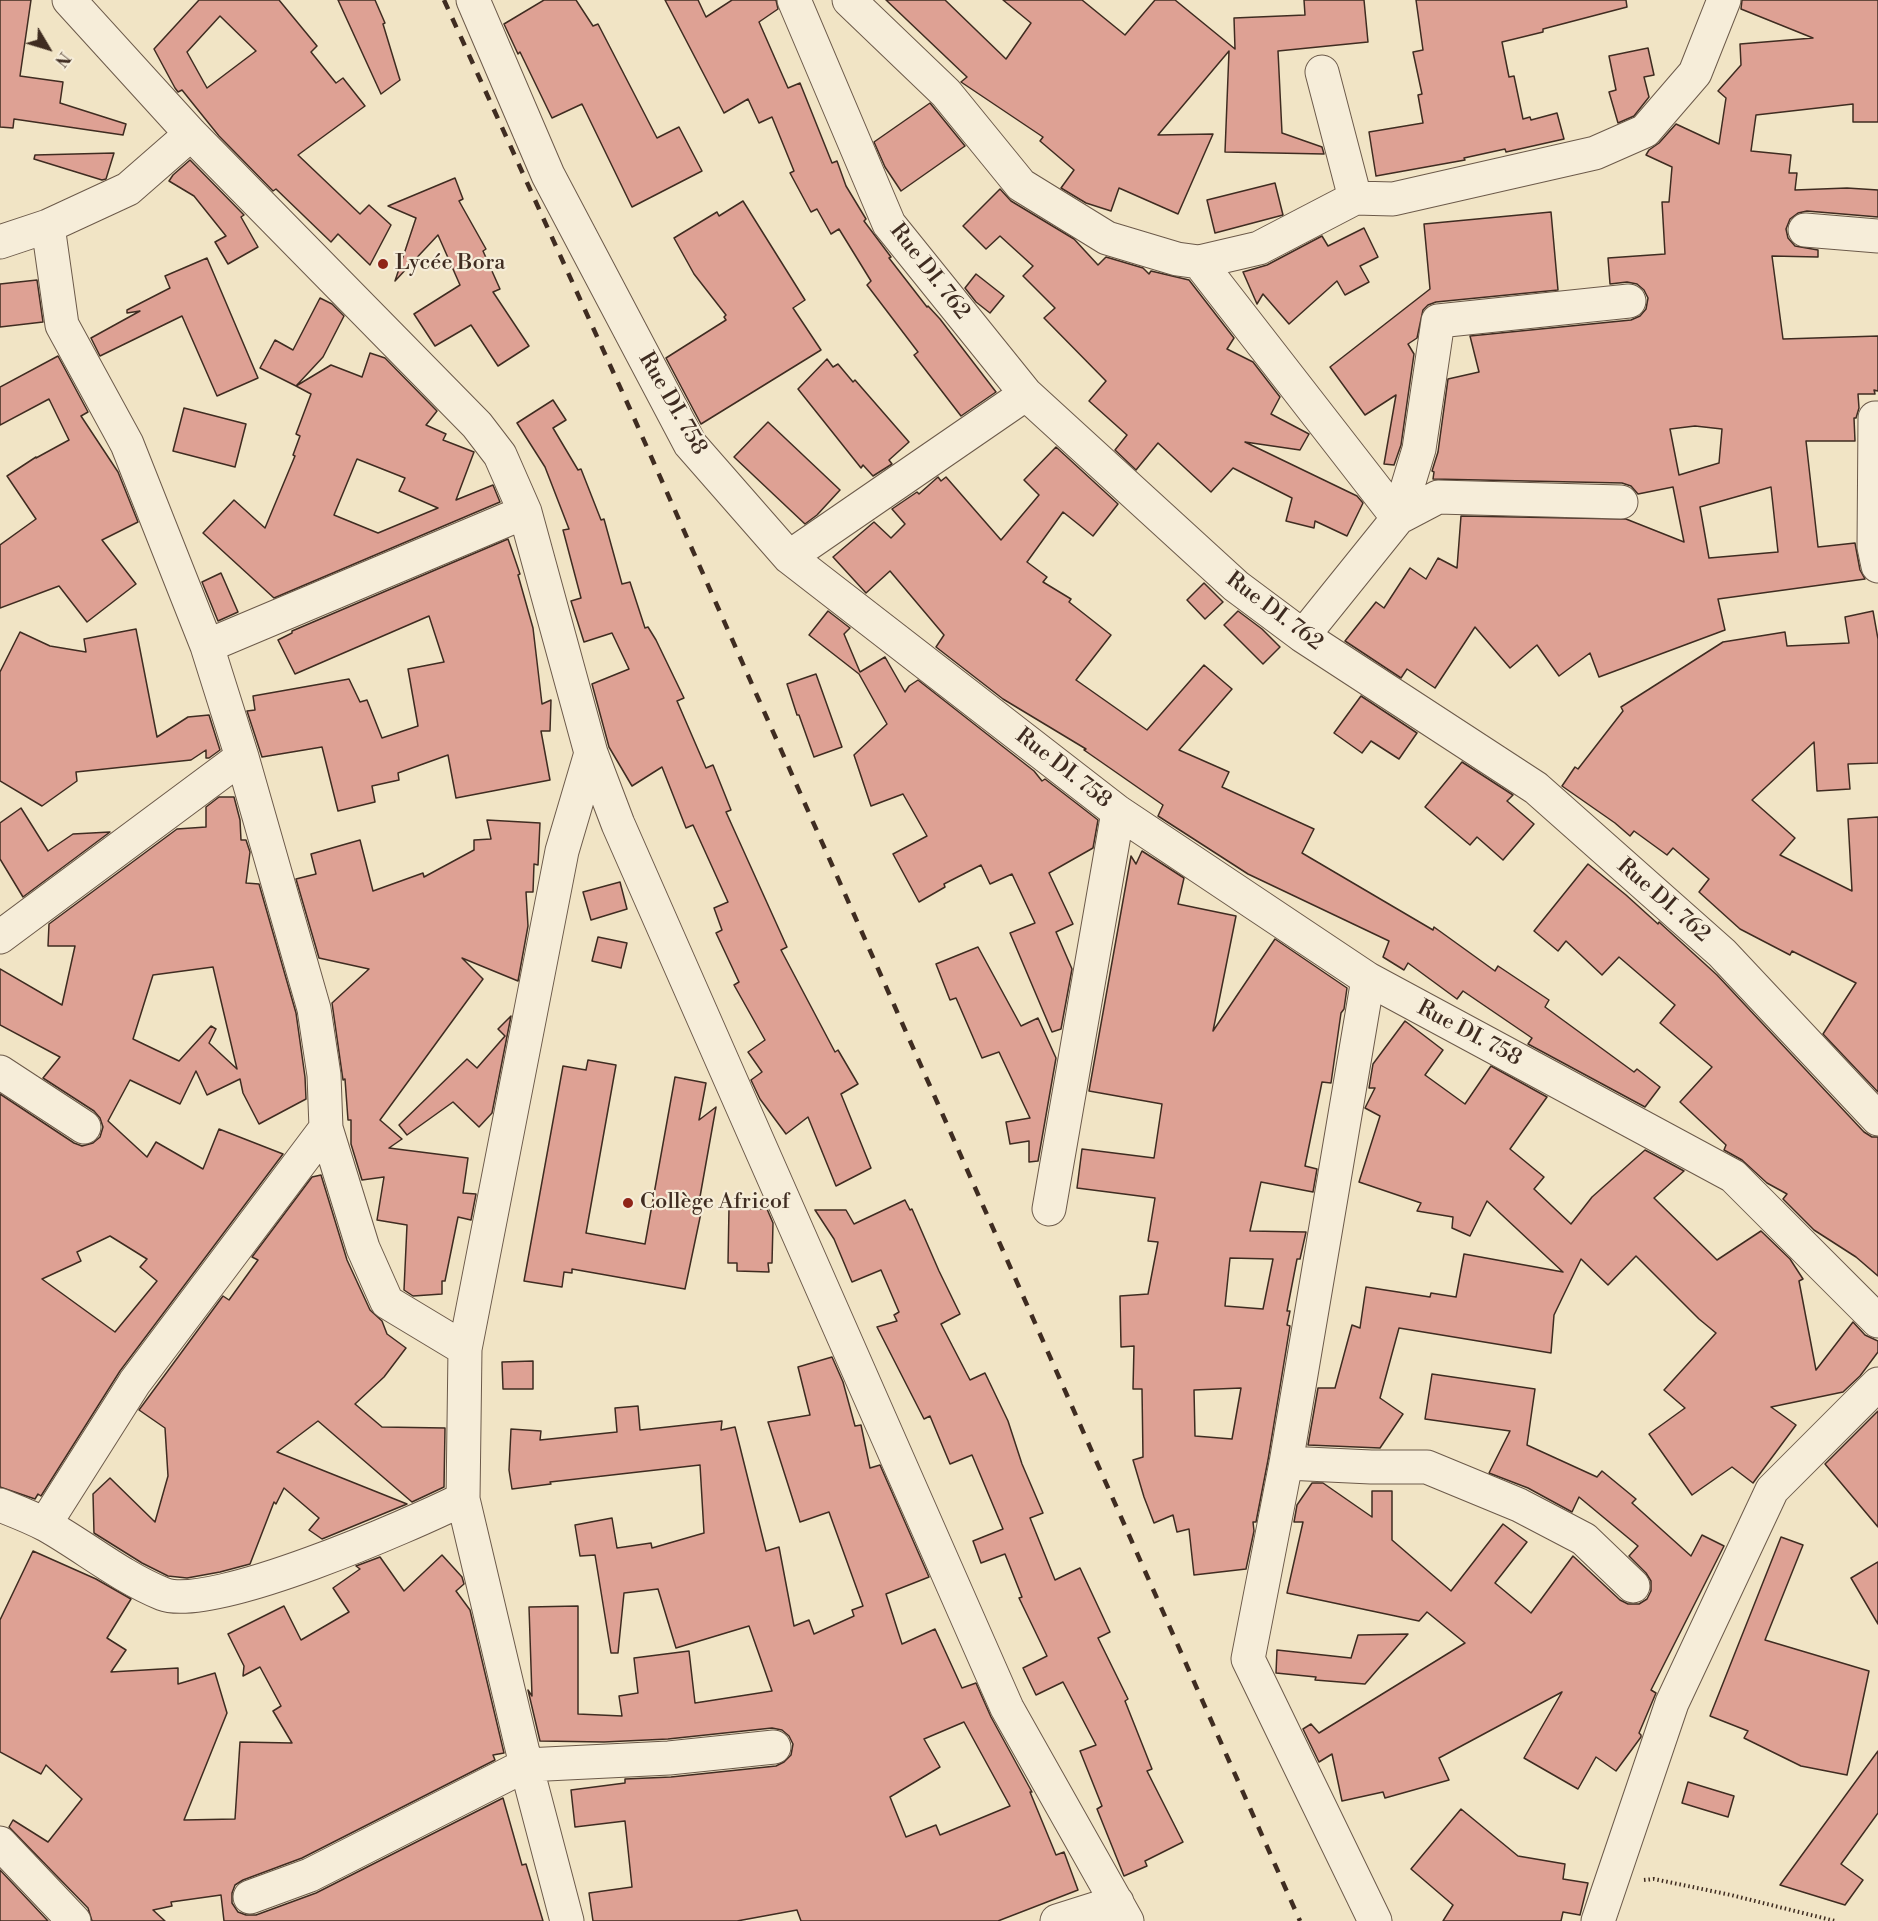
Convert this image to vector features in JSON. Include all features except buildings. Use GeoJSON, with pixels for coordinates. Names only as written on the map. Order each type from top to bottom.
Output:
{"type":"FeatureCollection","features":[{"type":"Feature","properties":{"kind":"street"},"geometry":{"type":"LineString","coordinates":[[69,0],[191,134],[477,425],[500,455],[525,512],[591,753],[618,824],[1007,1708],[1122,1912],[1057,1921]]}},
{"type":"Feature","properties":{"kind":"street","name":"Rue DI. 758"},"geometry":{"type":"LineString","coordinates":[[473,0],[548,175],[690,444],[789,557],[1118,812],[1368,979],[1733,1176],[1878,1321]]}},
{"type":"Feature","properties":{"kind":"street","name":"Rue DI. 762"},"geometry":{"type":"LineString","coordinates":[[794,0],[889,224],[1026,394],[1236,586],[1303,636],[1536,788],[1722,953],[1878,1119]]}},
{"type":"Feature","properties":{"kind":"street"},"geometry":{"type":"LineString","coordinates":[[849,0],[946,93],[1021,185],[1107,238],[1199,262],[1259,248],[1355,198],[1393,199],[1595,153],[1645,131],[1695,73],[1724,0]]}},
{"type":"Feature","properties":{"kind":"street"},"geometry":{"type":"LineString","coordinates":[[1322,72],[1355,198]]}},
{"type":"Feature","properties":{"kind":"street"},"geometry":{"type":"LineString","coordinates":[[0,242],[48,226],[128,189],[191,134]]}},
{"type":"Feature","properties":{"kind":"street"},"geometry":{"type":"LineString","coordinates":[[48,226],[62,325],[127,444],[207,646],[242,757],[314,1009],[324,1075],[326,1128],[363,1248],[387,1302],[465,1349]]}},
{"type":"Feature","properties":{"kind":"street"},"geometry":{"type":"LineString","coordinates":[[1805,230],[1878,236]]}},
{"type":"Feature","properties":{"kind":"street"},"geometry":{"type":"LineString","coordinates":[[1199,262],[1398,518]]}},
{"type":"Feature","properties":{"kind":"street"},"geometry":{"type":"LineString","coordinates":[[1303,636],[1398,518],[1419,449],[1438,321],[1629,301]]}},
{"type":"Feature","properties":{"kind":"street"},"geometry":{"type":"LineString","coordinates":[[789,557],[1026,394]]}},
{"type":"Feature","properties":{"kind":"street"},"geometry":{"type":"LineString","coordinates":[[1878,418],[1875,418],[1874,547],[1878,566]]}},
{"type":"Feature","properties":{"kind":"street"},"geometry":{"type":"LineString","coordinates":[[1398,518],[1438,497],[1621,502]]}},
{"type":"Feature","properties":{"kind":"street"},"geometry":{"type":"LineString","coordinates":[[207,646],[525,512]]}},
{"type":"Feature","properties":{"kind":"street"},"geometry":{"type":"LineString","coordinates":[[567,1921],[526,1765],[463,1499],[465,1349],[562,851],[591,753]]}},
{"type":"Feature","properties":{"kind":"street"},"geometry":{"type":"LineString","coordinates":[[0,937],[242,757]]}},
{"type":"Feature","properties":{"kind":"street"},"geometry":{"type":"LineString","coordinates":[[1049,1209],[1118,812]]}},
{"type":"Feature","properties":{"kind":"street"},"geometry":{"type":"LineString","coordinates":[[1368,979],[1286,1463],[1248,1659],[1375,1921]]}},
{"type":"Feature","properties":{"kind":"street"},"geometry":{"type":"LineString","coordinates":[[0,1072],[84,1127]]}},
{"type":"Feature","properties":{"kind":"street"},"geometry":{"type":"LineString","coordinates":[[45,1524],[135,1383],[326,1128]]}},
{"type":"Feature","properties":{"kind":"street"},"geometry":{"type":"LineString","coordinates":[[1598,1921],[1672,1703],[1772,1490],[1878,1383]]}},
{"type":"Feature","properties":{"kind":"street"},"geometry":{"type":"LineString","coordinates":[[1286,1463],[1428,1467],[1519,1505],[1584,1539],[1634,1586]]}},
{"type":"Feature","properties":{"kind":"street"},"geometry":{"type":"LineString","coordinates":[[0,1505],[45,1524],[109,1566],[165,1595],[199,1595],[278,1576],[424,1518],[463,1499]]}},
{"type":"Feature","properties":{"kind":"street"},"geometry":{"type":"LineString","coordinates":[[250,1897],[310,1875],[526,1765],[669,1758],[774,1747]]}},
{"type":"Feature","properties":{"kind":"street"},"geometry":{"type":"LineString","coordinates":[[0,1844],[74,1921]]}},
{"type":"Feature","properties":{"kind":"path"},"geometry":{"type":"LineString","coordinates":[[1610,1884],[1654,1879],[1731,1895],[1834,1921]]}},
{"type":"Feature","properties":{"kind":"railway"},"geometry":{"type":"LineString","coordinates":[[444,0],[630,409],[1300,1921]]}},
{"type":"Feature","properties":{"kind":"place","name":"Lycée Bora"},"geometry":{"type":"Point","coordinates":[383,264]}},
{"type":"Feature","properties":{"kind":"place","name":"Collège Africof"},"geometry":{"type":"Point","coordinates":[628,1203]}}]}
